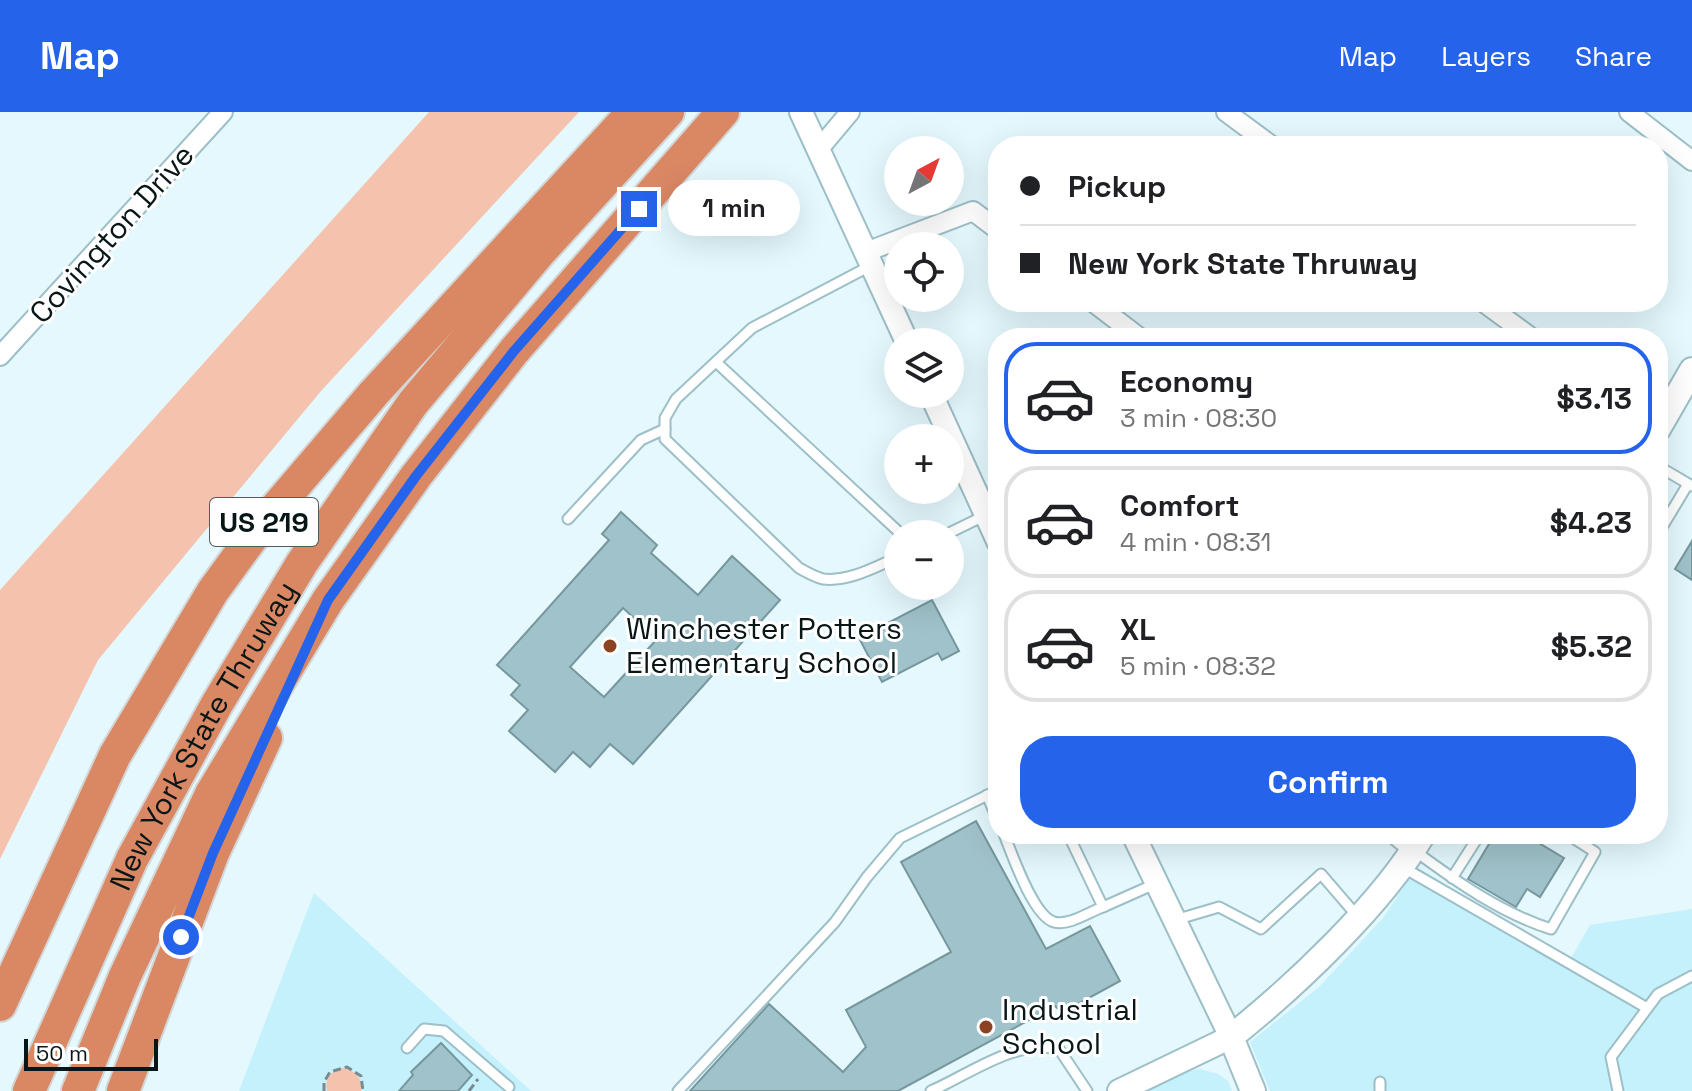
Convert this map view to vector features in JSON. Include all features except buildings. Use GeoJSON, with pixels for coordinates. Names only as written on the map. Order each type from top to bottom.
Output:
{"type":"FeatureCollection","features":[{"type":"Feature","properties":{"kind":"highway","name":"US 219"},"geometry":{"type":"LineString","coordinates":[[0,1005],[115,755],[213,591],[262,524],[374,393],[633,112]]}},
{"type":"Feature","properties":{"kind":"highway","name":"New York State Thruway"},"geometry":{"type":"LineString","coordinates":[[29,1091],[132,859],[217,704],[302,563],[413,403],[540,252],[668,112]]}},
{"type":"Feature","properties":{"kind":"highway","name":"New York State Thruway"},"geometry":{"type":"LineString","coordinates":[[78,1091],[125,976],[211,794],[328,600],[416,476],[514,351],[722,113]]}},
{"type":"Feature","properties":{"kind":"highway"},"geometry":{"type":"LineString","coordinates":[[123,1091],[213,853],[328,600]]}},
{"type":"Feature","properties":{"kind":"main road"},"geometry":{"type":"LineString","coordinates":[[1668,412],[1692,370]]}},
{"type":"Feature","properties":{"kind":"main road"},"geometry":{"type":"LineString","coordinates":[[1253,1091],[1231,1037],[1275,999],[1358,917],[1412,850]]}},
{"type":"Feature","properties":{"kind":"street","name":"Covington Drive"},"geometry":{"type":"LineString","coordinates":[[0,356],[223,112]]}},
{"type":"Feature","properties":{"kind":"street"},"geometry":{"type":"LineString","coordinates":[[801,112],[901,328]]}},
{"type":"Feature","properties":{"kind":"street"},"geometry":{"type":"LineString","coordinates":[[819,149],[850,112]]}},
{"type":"Feature","properties":{"kind":"street"},"geometry":{"type":"LineString","coordinates":[[1226,112],[1258,136]]}},
{"type":"Feature","properties":{"kind":"street"},"geometry":{"type":"LineString","coordinates":[[1629,112],[1660,136]]}},
{"type":"Feature","properties":{"kind":"street"},"geometry":{"type":"LineString","coordinates":[[1668,142],[1692,161]]}},
{"type":"Feature","properties":{"kind":"street"},"geometry":{"type":"LineString","coordinates":[[869,259],[973,211],[988,222]]}},
{"type":"Feature","properties":{"kind":"street"},"geometry":{"type":"LineString","coordinates":[[1106,312],[1127,328]]}},
{"type":"Feature","properties":{"kind":"street"},"geometry":{"type":"LineString","coordinates":[[1497,312],[1518,328]]}},
{"type":"Feature","properties":{"kind":"street"},"geometry":{"type":"LineString","coordinates":[[937,408],[988,519]]}},
{"type":"Feature","properties":{"kind":"street"},"geometry":{"type":"LineString","coordinates":[[1119,1091],[1231,1037],[1138,844]]}},
{"type":"Feature","properties":{"kind":"lane"},"geometry":{"type":"LineString","coordinates":[[869,259],[752,328],[676,399],[665,418],[665,439],[799,568],[821,579],[842,578],[884,563]]}},
{"type":"Feature","properties":{"kind":"lane"},"geometry":{"type":"LineString","coordinates":[[716,362],[886,520]]}},
{"type":"Feature","properties":{"kind":"lane"},"geometry":{"type":"LineString","coordinates":[[568,519],[641,440],[665,429]]}},
{"type":"Feature","properties":{"kind":"lane"},"geometry":{"type":"LineString","coordinates":[[1668,472],[1690,485],[1668,519]]}},
{"type":"Feature","properties":{"kind":"lane"},"geometry":{"type":"LineString","coordinates":[[964,526],[986,515]]}},
{"type":"Feature","properties":{"kind":"lane"},"geometry":{"type":"LineString","coordinates":[[678,1091],[835,922],[900,838],[987,795]]}},
{"type":"Feature","properties":{"kind":"lane"},"geometry":{"type":"LineString","coordinates":[[1009,844],[1041,913],[1052,922],[1066,922],[1157,883]]}},
{"type":"Feature","properties":{"kind":"lane"},"geometry":{"type":"LineString","coordinates":[[1073,844],[1103,907]]}},
{"type":"Feature","properties":{"kind":"lane"},"geometry":{"type":"LineString","coordinates":[[1452,878],[1474,844]]}},
{"type":"Feature","properties":{"kind":"lane"},"geometry":{"type":"LineString","coordinates":[[1412,850],[1521,920],[1551,929],[1595,852],[1583,844]]}},
{"type":"Feature","properties":{"kind":"lane"},"geometry":{"type":"LineString","coordinates":[[1412,850],[1428,884],[1647,1008]]}},
{"type":"Feature","properties":{"kind":"lane"},"geometry":{"type":"LineString","coordinates":[[1175,920],[1219,907],[1261,929],[1321,874],[1358,917]]}},
{"type":"Feature","properties":{"kind":"lane"},"geometry":{"type":"LineString","coordinates":[[1618,1091],[1611,1057],[1658,994],[1692,976]]}},
{"type":"Feature","properties":{"kind":"lane"},"geometry":{"type":"LineString","coordinates":[[407,1048],[424,1029],[444,1031],[509,1087]]}},
{"type":"Feature","properties":{"kind":"lane"},"geometry":{"type":"LineString","coordinates":[[931,1091],[1009,1053],[1047,1047],[1059,1049],[1087,1091]]}},
{"type":"Feature","properties":{"kind":"path"},"geometry":{"type":"LineString","coordinates":[[324,1091],[324,1082],[330,1072],[347,1067],[361,1076],[363,1091]]}},
{"type":"Feature","properties":{"kind":"path"},"geometry":{"type":"LineString","coordinates":[[469,1091],[479,1081],[470,1072]]}},
{"type":"Feature","properties":{"kind":"path"},"geometry":{"type":"LineString","coordinates":[[319,1080],[324,1082]]}},
{"type":"Feature","properties":{"kind":"shaded area"},"geometry":{"type":"Polygon","coordinates":[[[429,112],[579,112],[321,391],[98,660],[0,859],[0,590],[429,112]]]}},
{"type":"Feature","properties":{"kind":"shaded area"},"geometry":{"type":"Polygon","coordinates":[[[1417,867],[1570,960],[1590,925],[1692,909],[1692,1091],[1270,1091],[1250,1042],[1319,987],[1383,918],[1417,867]]]}},
{"type":"Feature","properties":{"kind":"shaded area"},"geometry":{"type":"Polygon","coordinates":[[[314,893],[531,1091],[239,1091],[314,893]]]}},
{"type":"Feature","properties":{"kind":"shaded area"},"geometry":{"type":"Polygon","coordinates":[[[344,1068],[358,1076],[361,1091],[327,1091],[330,1075],[344,1068]]]}},
{"type":"Feature","properties":{"kind":"shaded area"},"geometry":{"type":"Polygon","coordinates":[[[1200,1069],[1218,1074],[1228,1081],[1232,1091],[1145,1091],[1185,1072],[1200,1069]]]}},
{"type":"Feature","properties":{"kind":"place","name":"Winchester Potters Elementary School"},"geometry":{"type":"Point","coordinates":[610,646]}},
{"type":"Feature","properties":{"kind":"place","name":"Industrial School"},"geometry":{"type":"Point","coordinates":[986,1027]}},
{"type":"Feature","properties":{"kind":"route"},"geometry":{"type":"LineString","coordinates":[[181,937],[213,853],[328,600],[416,476],[514,351],[639,209]]}}]}
